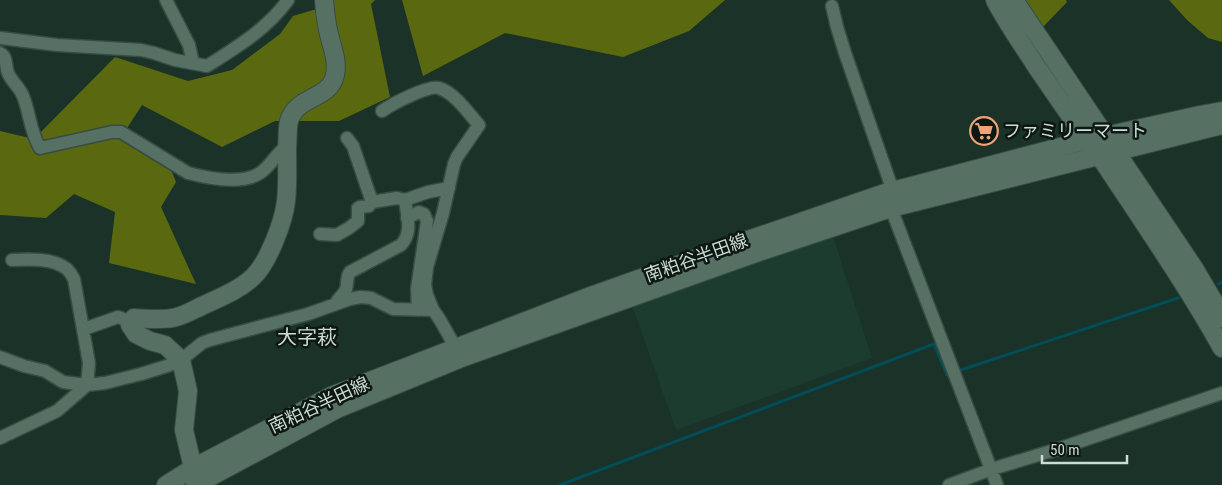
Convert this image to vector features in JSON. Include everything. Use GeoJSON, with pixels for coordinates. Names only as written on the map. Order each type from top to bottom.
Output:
{"type":"FeatureCollection","features":[{"type":"Feature","properties":{"kind":"main road"},"geometry":{"type":"LineString","coordinates":[[197,480],[184,430],[188,391],[182,360],[165,345],[150,341],[136,334],[130,325],[134,318],[174,318],[235,291],[255,276],[271,250],[286,202],[287,135],[289,122],[293,113],[304,103],[328,89],[335,76],[335,53],[326,22],[324,0]]}},
{"type":"Feature","properties":{"kind":"main road"},"geometry":{"type":"LineString","coordinates":[[995,0],[1019,40],[1087,140],[1108,153],[1194,268],[1222,318]]}},
{"type":"Feature","properties":{"kind":"main road"},"geometry":{"type":"LineString","coordinates":[[1014,0],[1106,136],[1108,153],[1222,348]]}},
{"type":"Feature","properties":{"kind":"main road","name":"南粕谷半田線"},"geometry":{"type":"LineString","coordinates":[[166,485],[197,480],[337,409],[459,352],[753,254],[892,200],[1087,140],[1222,111]]}},
{"type":"Feature","properties":{"kind":"main road","name":"南粕谷半田線"},"geometry":{"type":"LineString","coordinates":[[892,200],[1108,153],[1222,125]]}},
{"type":"Feature","properties":{"kind":"street"},"geometry":{"type":"LineString","coordinates":[[166,0],[189,45],[193,63]]}},
{"type":"Feature","properties":{"kind":"street"},"geometry":{"type":"LineString","coordinates":[[0,38],[57,45],[141,50],[154,52],[175,60],[207,66],[246,42],[266,25],[288,0]]}},
{"type":"Feature","properties":{"kind":"street"},"geometry":{"type":"LineString","coordinates":[[832,6],[892,200],[997,485]]}},
{"type":"Feature","properties":{"kind":"street"},"geometry":{"type":"LineString","coordinates":[[0,53],[5,58],[9,75],[23,97],[33,133],[40,148],[117,131],[126,134],[188,173],[232,179],[248,178],[260,174],[288,146]]}},
{"type":"Feature","properties":{"kind":"street"},"geometry":{"type":"LineString","coordinates":[[382,111],[396,102],[434,88],[440,88],[460,102],[479,126],[454,164],[427,267],[426,278],[426,294],[433,310],[459,352]]}},
{"type":"Feature","properties":{"kind":"street"},"geometry":{"type":"LineString","coordinates":[[346,138],[352,146],[372,202]]}},
{"type":"Feature","properties":{"kind":"street"},"geometry":{"type":"LineString","coordinates":[[320,234],[337,235],[349,228],[358,221],[358,208],[360,206],[369,206],[372,202],[397,198],[405,200],[428,192],[449,188]]}},
{"type":"Feature","properties":{"kind":"street"},"geometry":{"type":"LineString","coordinates":[[336,303],[345,290],[347,274],[392,251],[406,240],[408,227],[405,200]]}},
{"type":"Feature","properties":{"kind":"street"},"geometry":{"type":"LineString","coordinates":[[407,218],[419,212],[424,214],[428,221],[417,288],[418,310]]}},
{"type":"Feature","properties":{"kind":"street"},"geometry":{"type":"LineString","coordinates":[[0,438],[57,411],[87,385],[89,363],[74,279],[69,270],[61,265],[44,260],[12,260]]}},
{"type":"Feature","properties":{"kind":"street"},"geometry":{"type":"LineString","coordinates":[[0,358],[45,371],[63,382],[87,385],[105,383],[141,374],[182,360],[202,343],[308,314],[350,299],[371,298],[393,309],[433,310]]}},
{"type":"Feature","properties":{"kind":"street"},"geometry":{"type":"LineString","coordinates":[[84,329],[118,317],[132,323]]}},
{"type":"Feature","properties":{"kind":"street"},"geometry":{"type":"LineString","coordinates":[[949,485],[992,469],[1222,394]]}},
{"type":"Feature","properties":{"kind":"shaded area"},"geometry":{"type":"Polygon","coordinates":[[[832,233],[872,358],[676,430],[632,305],[832,233]]]}},
{"type":"Feature","properties":{"kind":"green space"},"geometry":{"type":"Polygon","coordinates":[[[330,0],[375,0],[371,4],[390,97],[339,121],[275,121],[222,147],[142,105],[122,136],[169,165],[176,182],[161,207],[196,284],[109,263],[115,212],[74,194],[46,218],[0,215],[0,131],[34,139],[115,57],[188,81],[232,70],[280,34],[293,16],[330,5],[330,0]]]}},
{"type":"Feature","properties":{"kind":"green space"},"geometry":{"type":"Polygon","coordinates":[[[402,0],[725,0],[689,31],[623,57],[505,33],[423,76],[402,0]]]}},
{"type":"Feature","properties":{"kind":"green space"},"geometry":{"type":"Polygon","coordinates":[[[1024,0],[1066,0],[1067,2],[1043,27],[1024,0]]]}},
{"type":"Feature","properties":{"kind":"green space"},"geometry":{"type":"Polygon","coordinates":[[[1169,0],[1222,0],[1222,42],[1208,38],[1187,20],[1169,0]]]}},
{"type":"Feature","properties":{"kind":"waterway"},"geometry":{"type":"LineString","coordinates":[[1218,284],[1222,282]]}},
{"type":"Feature","properties":{"kind":"waterway"},"geometry":{"type":"LineString","coordinates":[[961,370],[1178,298]]}},
{"type":"Feature","properties":{"kind":"waterway"},"geometry":{"type":"LineString","coordinates":[[560,485],[934,344],[947,375]]}},
{"type":"Feature","properties":{"kind":"place","name":"ファミリーマート"},"geometry":{"type":"Point","coordinates":[984,131]}},
{"type":"Feature","properties":{"kind":"district","name":"大字萩"},"geometry":{"type":"Point","coordinates":[307,337]}}]}
